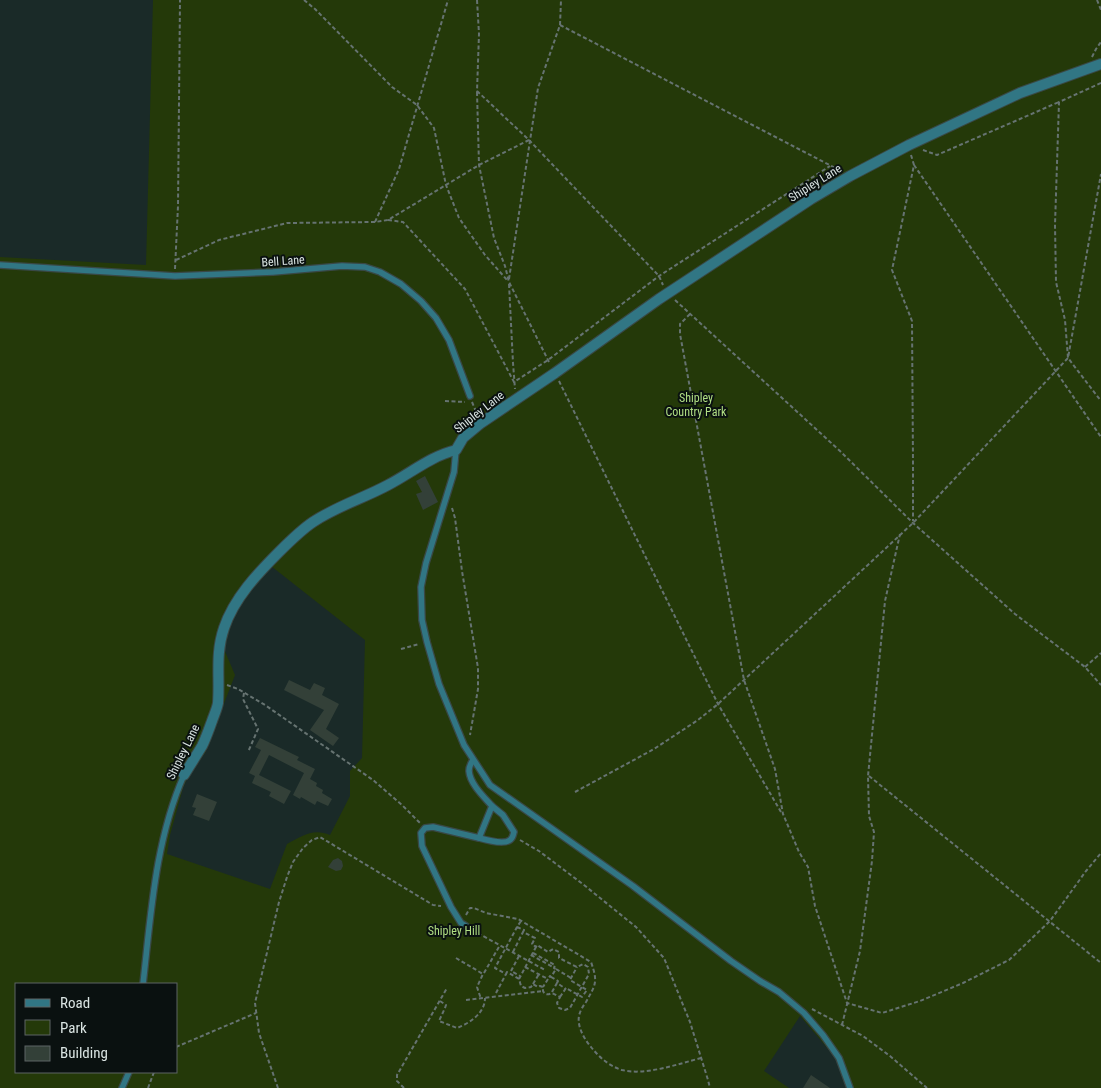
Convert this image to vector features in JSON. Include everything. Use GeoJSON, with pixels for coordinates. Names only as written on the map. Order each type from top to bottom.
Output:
{"type":"FeatureCollection","features":[{"type":"Feature","properties":{"kind":"street","name":"Shipley Lane"},"geometry":{"type":"LineString","coordinates":[[184,775],[202,745],[218,706],[218,658],[224,626],[235,605],[263,568],[298,533],[334,510],[402,478],[432,458],[456,450],[463,438],[481,423],[668,293],[850,176],[909,145],[1020,93],[1101,64]]}},
{"type":"Feature","properties":{"kind":"lane","name":"Bell Lane"},"geometry":{"type":"LineString","coordinates":[[0,265],[175,276],[273,272],[342,266],[365,267],[380,272],[401,284],[422,301],[436,318],[449,340],[470,396]]}},
{"type":"Feature","properties":{"kind":"lane"},"geometry":{"type":"LineString","coordinates":[[456,450],[454,472],[426,563],[421,587],[422,620],[439,684],[467,750],[490,785],[633,886],[731,961],[779,992],[804,1013],[839,1058],[850,1088]]}},
{"type":"Feature","properties":{"kind":"lane"},"geometry":{"type":"LineString","coordinates":[[463,925],[422,846],[421,833],[425,828],[433,827],[503,842],[513,837],[514,832],[503,815],[476,789],[469,772],[474,760]]}},
{"type":"Feature","properties":{"kind":"lane","name":"Shipley Lane"},"geometry":{"type":"LineString","coordinates":[[143,983],[158,865],[167,823],[184,775]]}},
{"type":"Feature","properties":{"kind":"lane"},"geometry":{"type":"LineString","coordinates":[[479,838],[492,806]]}},
{"type":"Feature","properties":{"kind":"lane"},"geometry":{"type":"LineString","coordinates":[[122,1088],[129,1073]]}},
{"type":"Feature","properties":{"kind":"path"},"geometry":{"type":"LineString","coordinates":[[175,276],[178,206],[180,0]]}},
{"type":"Feature","properties":{"kind":"path"},"geometry":{"type":"LineString","coordinates":[[304,0],[392,86],[417,105],[434,128],[446,185],[458,218],[484,255],[509,282],[718,704],[782,814],[808,867],[815,906],[847,1003]]}},
{"type":"Feature","properties":{"kind":"path"},"geometry":{"type":"LineString","coordinates":[[376,222],[399,169],[448,0]]}},
{"type":"Feature","properties":{"kind":"path"},"geometry":{"type":"LineString","coordinates":[[477,0],[480,34],[477,91],[479,165],[494,238],[509,282],[516,399]]}},
{"type":"Feature","properties":{"kind":"path"},"geometry":{"type":"LineString","coordinates":[[509,282],[538,88],[560,25],[561,0]]}},
{"type":"Feature","properties":{"kind":"path"},"geometry":{"type":"LineString","coordinates":[[1098,0],[1101,10]]}},
{"type":"Feature","properties":{"kind":"path"},"geometry":{"type":"LineString","coordinates":[[560,25],[850,176]]}},
{"type":"Feature","properties":{"kind":"path"},"geometry":{"type":"LineString","coordinates":[[909,145],[937,154],[1101,84]]}},
{"type":"Feature","properties":{"kind":"path"},"geometry":{"type":"LineString","coordinates":[[477,91],[530,140],[659,276],[668,293],[690,314],[840,451],[913,522],[1016,614],[1085,667],[1101,685]]}},
{"type":"Feature","properties":{"kind":"path"},"geometry":{"type":"LineString","coordinates":[[1059,102],[1055,225],[1056,282],[1065,320],[1068,358],[1101,402]]}},
{"type":"Feature","properties":{"kind":"path"},"geometry":{"type":"LineString","coordinates":[[388,220],[479,165],[530,140]]}},
{"type":"Feature","properties":{"kind":"path"},"geometry":{"type":"LineString","coordinates":[[909,145],[914,166],[1101,437]]}},
{"type":"Feature","properties":{"kind":"path"},"geometry":{"type":"LineString","coordinates":[[514,382],[548,360],[659,276],[830,166]]}},
{"type":"Feature","properties":{"kind":"path"},"geometry":{"type":"LineString","coordinates":[[913,522],[912,321],[892,270],[914,166]]}},
{"type":"Feature","properties":{"kind":"path"},"geometry":{"type":"LineString","coordinates":[[575,792],[654,749],[698,720],[718,704],[913,522],[1068,358],[1101,174]]}},
{"type":"Feature","properties":{"kind":"path"},"geometry":{"type":"LineString","coordinates":[[176,260],[219,240],[287,223],[376,222],[388,220],[403,222],[465,289],[514,382]]}},
{"type":"Feature","properties":{"kind":"path"},"geometry":{"type":"LineString","coordinates":[[690,314],[680,324],[680,334],[744,680],[775,769],[782,814]]}},
{"type":"Feature","properties":{"kind":"path"},"geometry":{"type":"LineString","coordinates":[[470,396],[481,423]]}},
{"type":"Feature","properties":{"kind":"path"},"geometry":{"type":"LineString","coordinates":[[445,400],[472,403]]}},
{"type":"Feature","properties":{"kind":"path"},"geometry":{"type":"LineString","coordinates":[[448,492],[455,518],[478,668],[478,689],[467,750]]}},
{"type":"Feature","properties":{"kind":"path"},"geometry":{"type":"LineString","coordinates":[[842,1025],[860,951],[872,861],[874,832],[869,816],[868,776],[885,600],[900,534]]}},
{"type":"Feature","properties":{"kind":"path"},"geometry":{"type":"LineString","coordinates":[[401,648],[427,642]]}},
{"type":"Feature","properties":{"kind":"path"},"geometry":{"type":"LineString","coordinates":[[1085,667],[1101,653]]}},
{"type":"Feature","properties":{"kind":"path"},"geometry":{"type":"LineString","coordinates":[[218,682],[238,689],[265,705],[373,780],[425,828]]}},
{"type":"Feature","properties":{"kind":"path"},"geometry":{"type":"LineString","coordinates":[[244,693],[243,699],[258,728],[248,752]]}},
{"type":"Feature","properties":{"kind":"path"},"geometry":{"type":"LineString","coordinates":[[868,776],[1101,963]]}},
{"type":"Feature","properties":{"kind":"path"},"geometry":{"type":"LineString","coordinates":[[278,1088],[259,1033],[255,1003],[279,902],[287,877],[303,848],[312,840],[320,837],[433,904],[452,906]]}},
{"type":"Feature","properties":{"kind":"path"},"geometry":{"type":"LineString","coordinates":[[513,837],[539,851],[636,926],[664,958],[686,1013],[710,1088]]}},
{"type":"Feature","properties":{"kind":"path"},"geometry":{"type":"LineString","coordinates":[[847,1003],[882,1013],[920,1001],[964,983],[1009,960],[1050,921],[1101,853]]}},
{"type":"Feature","properties":{"kind":"path"},"geometry":{"type":"LineString","coordinates":[[463,925],[470,908],[518,919],[591,962],[596,980],[595,986],[579,1017],[582,1035],[597,1054],[610,1064],[634,1072],[701,1058]]}},
{"type":"Feature","properties":{"kind":"path"},"geometry":{"type":"LineString","coordinates":[[519,979],[507,972],[506,974],[494,968],[521,921]]}},
{"type":"Feature","properties":{"kind":"path"},"geometry":{"type":"LineString","coordinates":[[518,927],[535,938],[532,944],[536,947],[537,945],[548,952],[553,949],[559,952],[559,958],[577,968]]}},
{"type":"Feature","properties":{"kind":"path"},"geometry":{"type":"LineString","coordinates":[[472,930],[545,970]]}},
{"type":"Feature","properties":{"kind":"path"},"geometry":{"type":"LineString","coordinates":[[513,952],[523,932]]}},
{"type":"Feature","properties":{"kind":"path"},"geometry":{"type":"LineString","coordinates":[[481,999],[477,987],[500,945]]}},
{"type":"Feature","properties":{"kind":"path"},"geometry":{"type":"LineString","coordinates":[[536,947],[520,976],[521,986],[525,988],[531,987],[538,974]]}},
{"type":"Feature","properties":{"kind":"path"},"geometry":{"type":"LineString","coordinates":[[532,954],[587,990],[582,997],[556,983]]}},
{"type":"Feature","properties":{"kind":"path"},"geometry":{"type":"LineString","coordinates":[[520,956],[511,971],[520,976]]}},
{"type":"Feature","properties":{"kind":"path"},"geometry":{"type":"LineString","coordinates":[[456,958],[483,974]]}},
{"type":"Feature","properties":{"kind":"path"},"geometry":{"type":"LineString","coordinates":[[566,989],[557,1003],[559,1008],[565,1010],[570,1008],[590,974],[588,967],[583,964],[577,968],[571,978]]}},
{"type":"Feature","properties":{"kind":"path"},"geometry":{"type":"LineString","coordinates":[[525,967],[548,979]]}},
{"type":"Feature","properties":{"kind":"path"},"geometry":{"type":"LineString","coordinates":[[543,991],[555,968]]}},
{"type":"Feature","properties":{"kind":"path"},"geometry":{"type":"LineString","coordinates":[[496,993],[506,974]]}},
{"type":"Feature","properties":{"kind":"path"},"geometry":{"type":"LineString","coordinates":[[551,976],[558,981],[552,993]]}},
{"type":"Feature","properties":{"kind":"path"},"geometry":{"type":"LineString","coordinates":[[533,984],[543,988]]}},
{"type":"Feature","properties":{"kind":"path"},"geometry":{"type":"LineString","coordinates":[[404,1088],[397,1081],[397,1075],[447,988]]}},
{"type":"Feature","properties":{"kind":"path"},"geometry":{"type":"LineString","coordinates":[[466,1000],[543,991],[548,995],[552,993],[560,997]]}},
{"type":"Feature","properties":{"kind":"path"},"geometry":{"type":"LineString","coordinates":[[440,1001],[446,1005],[446,1008],[438,1021],[457,1028],[474,1018],[481,1011],[485,1004],[485,998]]}},
{"type":"Feature","properties":{"kind":"path"},"geometry":{"type":"LineString","coordinates":[[813,1009],[862,1036],[890,1056],[927,1088]]}},
{"type":"Feature","properties":{"kind":"path"},"geometry":{"type":"LineString","coordinates":[[178,1046],[256,1013]]}},
{"type":"Feature","properties":{"kind":"path"},"geometry":{"type":"LineString","coordinates":[[148,1088],[154,1073]]}},
{"type":"Feature","properties":{"kind":"green space","name":"Shipley Country Park"},"geometry":{"type":"Polygon","coordinates":[[[153,0],[1101,0],[1101,1088],[848,1088],[838,1061],[800,1016],[764,1071],[789,1088],[0,1088],[0,257],[146,265],[153,0]],[[271,566],[252,587],[238,608],[229,629],[224,649],[235,675],[205,753],[190,772],[183,788],[170,835],[167,854],[270,889],[287,844],[313,833],[318,832],[330,835],[350,796],[350,771],[362,758],[365,640],[271,566]]]}},
{"type":"Feature","properties":{"kind":"building"},"geometry":{"type":"Polygon","coordinates":[[[425,476],[438,502],[423,510],[416,494],[422,492],[416,481],[425,476]]]}},
{"type":"Feature","properties":{"kind":"building"},"geometry":{"type":"Polygon","coordinates":[[[289,680],[310,690],[314,683],[325,688],[322,695],[339,704],[326,729],[339,738],[333,746],[310,730],[324,710],[284,690],[289,680]]]}},
{"type":"Feature","properties":{"kind":"building"},"geometry":{"type":"Polygon","coordinates":[[[260,738],[299,757],[297,760],[315,769],[310,779],[323,790],[322,793],[332,799],[328,806],[317,801],[315,805],[293,795],[304,773],[269,755],[259,775],[291,791],[284,804],[269,796],[271,792],[252,783],[255,776],[249,773],[261,750],[255,747],[260,738]]]}},
{"type":"Feature","properties":{"kind":"building"},"geometry":{"type":"Polygon","coordinates":[[[197,794],[217,802],[209,821],[193,815],[196,808],[192,807],[197,794]]]}},
{"type":"Feature","properties":{"kind":"building"},"geometry":{"type":"Polygon","coordinates":[[[338,858],[342,861],[343,866],[341,870],[336,871],[328,867],[333,860],[338,858]]]}},
{"type":"Feature","properties":{"kind":"building"},"geometry":{"type":"Polygon","coordinates":[[[811,1075],[830,1088],[803,1088],[811,1075]]]}},
{"type":"Feature","properties":{"kind":"park label","name":"Shipley Hill"},"geometry":{"type":"Point","coordinates":[454,931]}}]}
